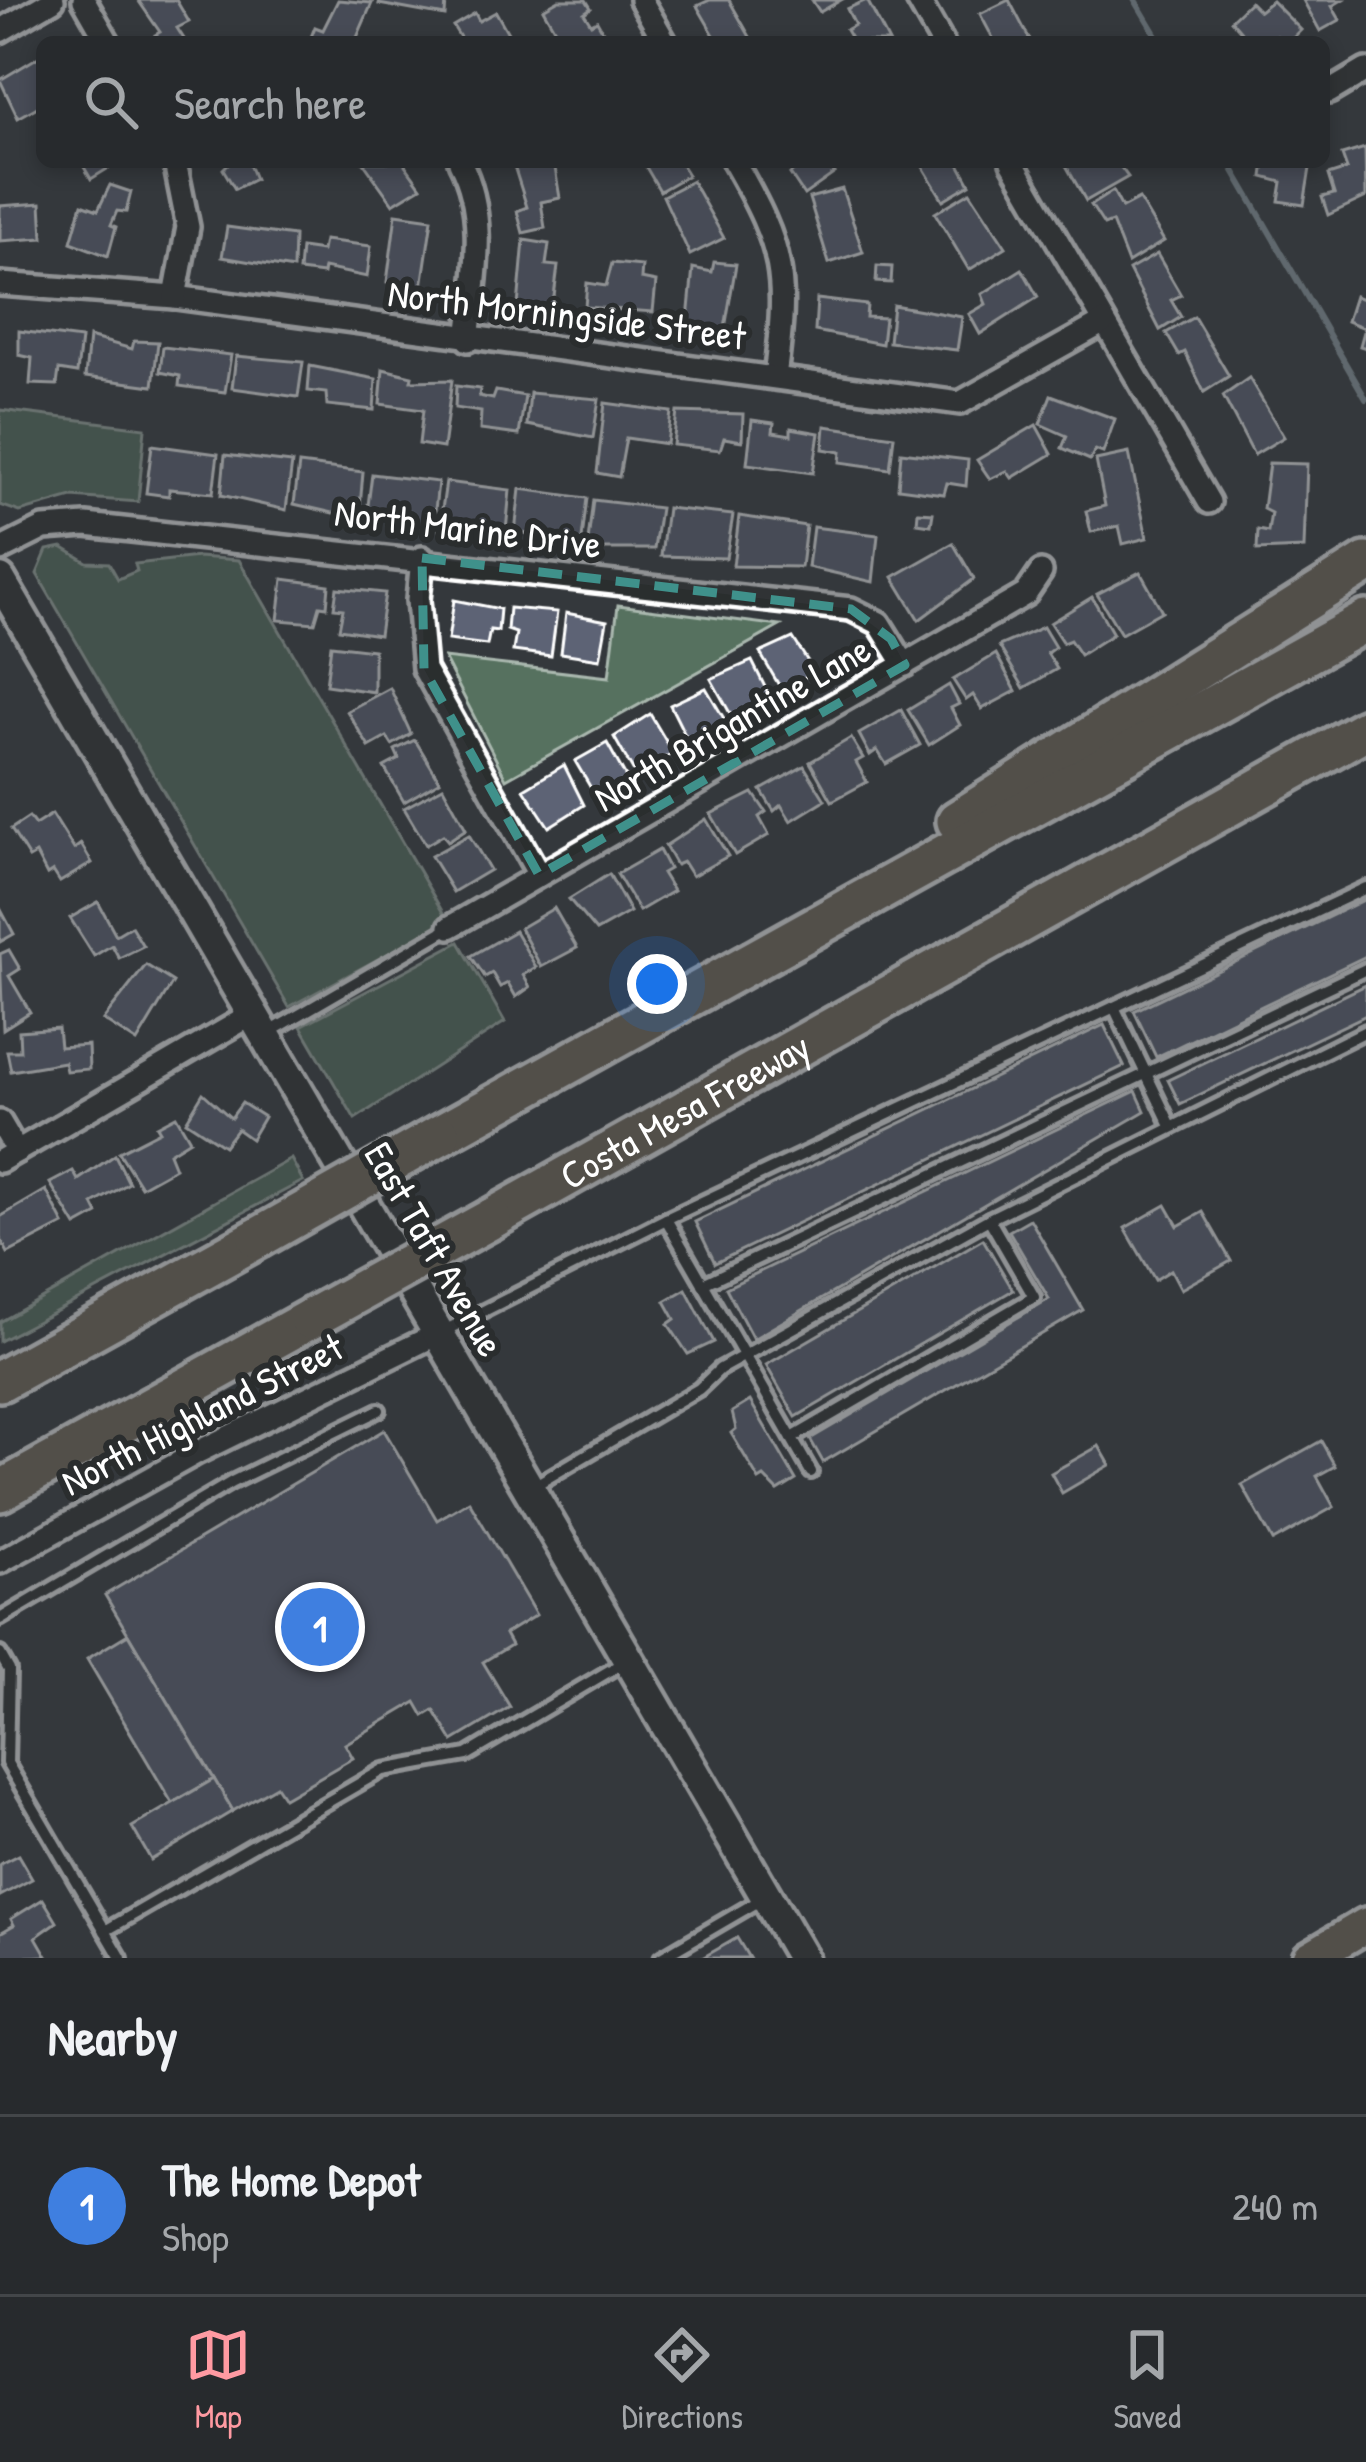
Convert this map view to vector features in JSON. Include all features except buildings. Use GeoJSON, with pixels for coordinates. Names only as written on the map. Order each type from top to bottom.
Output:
{"type":"FeatureCollection","features":[{"type":"Feature","properties":{"kind":"highway"},"geometry":{"type":"LineString","coordinates":[[759,956],[1030,772],[1361,566]]}},
{"type":"Feature","properties":{"kind":"highway"},"geometry":{"type":"LineString","coordinates":[[0,1381],[1366,621]]}},
{"type":"Feature","properties":{"kind":"highway","name":"Costa Mesa Freeway"},"geometry":{"type":"LineString","coordinates":[[0,1491],[1364,730]]}},
{"type":"Feature","properties":{"kind":"main road","name":"East Taft Avenue"},"geometry":{"type":"LineString","coordinates":[[0,580],[802,1958]]}},
{"type":"Feature","properties":{"kind":"main road"},"geometry":{"type":"LineString","coordinates":[[1310,1958],[1366,1925]]}},
{"type":"Feature","properties":{"kind":"street"},"geometry":{"type":"LineString","coordinates":[[0,31],[53,0]]}},
{"type":"Feature","properties":{"kind":"street"},"geometry":{"type":"LineString","coordinates":[[84,0],[105,36]]}},
{"type":"Feature","properties":{"kind":"street"},"geometry":{"type":"LineString","coordinates":[[641,0],[662,36]]}},
{"type":"Feature","properties":{"kind":"street"},"geometry":{"type":"LineString","coordinates":[[918,0],[939,36]]}},
{"type":"Feature","properties":{"kind":"street"},"geometry":{"type":"LineString","coordinates":[[1330,91],[1366,70]]}},
{"type":"Feature","properties":{"kind":"street"},"geometry":{"type":"LineString","coordinates":[[175,297],[188,227],[176,168]]}},
{"type":"Feature","properties":{"kind":"street"},"geometry":{"type":"LineString","coordinates":[[462,168],[476,207],[478,242],[468,340]]}},
{"type":"Feature","properties":{"kind":"street"},"geometry":{"type":"LineString","coordinates":[[737,168],[774,237],[782,266],[785,298],[775,377]]}},
{"type":"Feature","properties":{"kind":"street"},"geometry":{"type":"LineString","coordinates":[[1015,168],[1209,502]]}},
{"type":"Feature","properties":{"kind":"street","name":"North Morningside Street"},"geometry":{"type":"LineString","coordinates":[[0,284],[26,282],[175,297],[960,403],[1104,322]]}},
{"type":"Feature","properties":{"kind":"street","name":"North Marine Drive"},"geometry":{"type":"LineString","coordinates":[[0,550],[44,528],[71,524],[422,557],[850,609],[879,623],[905,665]]}},
{"type":"Feature","properties":{"kind":"street"},"geometry":{"type":"LineString","coordinates":[[422,557],[418,600],[424,669],[434,695],[539,875]]}},
{"type":"Feature","properties":{"kind":"street","name":"North Brigantine Lane"},"geometry":{"type":"LineString","coordinates":[[450,927],[1026,594],[1041,572]]}},
{"type":"Feature","properties":{"kind":"street"},"geometry":{"type":"LineString","coordinates":[[0,1122],[8,1156],[259,1024]]}},
{"type":"Feature","properties":{"kind":"street","name":"North Highland Street"},"geometry":{"type":"LineString","coordinates":[[0,1562],[198,1451],[439,1334]]}},
{"type":"Feature","properties":{"kind":"lane"},"geometry":{"type":"LineString","coordinates":[[439,1334],[666,1219],[1366,889]]}},
{"type":"Feature","properties":{"kind":"lane"},"geometry":{"type":"LineString","coordinates":[[259,1024],[450,927]]}},
{"type":"Feature","properties":{"kind":"lane"},"geometry":{"type":"LineString","coordinates":[[704,1284],[1366,969]]}},
{"type":"Feature","properties":{"kind":"lane"},"geometry":{"type":"LineString","coordinates":[[1114,1007],[1171,1126]]}},
{"type":"Feature","properties":{"kind":"lane"},"geometry":{"type":"LineString","coordinates":[[529,1489],[700,1389],[720,1369],[746,1359],[989,1219],[1366,1031]]}},
{"type":"Feature","properties":{"kind":"lane"},"geometry":{"type":"LineString","coordinates":[[666,1219],[811,1472]]}},
{"type":"Feature","properties":{"kind":"lane"},"geometry":{"type":"LineString","coordinates":[[792,1438],[1034,1297],[989,1219]]}},
{"type":"Feature","properties":{"kind":"lane"},"geometry":{"type":"LineString","coordinates":[[0,1619],[232,1482],[379,1410]]}},
{"type":"Feature","properties":{"kind":"lane"},"geometry":{"type":"LineString","coordinates":[[0,1654],[9,1670],[8,1762],[121,1958]]}},
{"type":"Feature","properties":{"kind":"lane"},"geometry":{"type":"LineString","coordinates":[[105,1931],[383,1770],[467,1755],[629,1660]]}},
{"type":"Feature","properties":{"kind":"lane"},"geometry":{"type":"LineString","coordinates":[[661,1958],[767,1897]]}},
{"type":"Feature","properties":{"kind":"highlighted area"},"geometry":{"type":"Polygon","coordinates":[[[422,558],[851,609],[891,639],[905,665],[539,875],[424,669],[422,558]]]}},
{"type":"Feature","properties":{"kind":"green space"},"geometry":{"type":"Polygon","coordinates":[[[0,410],[145,428],[138,502],[72,497],[20,512],[0,505],[0,410]]]}},
{"type":"Feature","properties":{"kind":"green space"},"geometry":{"type":"Polygon","coordinates":[[[62,547],[87,562],[109,563],[118,579],[137,571],[135,564],[198,557],[239,560],[446,918],[441,925],[289,1007],[37,574],[47,550],[62,547]]]}},
{"type":"Feature","properties":{"kind":"green space"},"geometry":{"type":"Polygon","coordinates":[[[618,605],[780,626],[506,779],[444,658],[609,677],[618,605]]]}},
{"type":"Feature","properties":{"kind":"green space"},"geometry":{"type":"Polygon","coordinates":[[[459,942],[505,1022],[355,1119],[301,1026],[459,942]]]}},
{"type":"Feature","properties":{"kind":"green space"},"geometry":{"type":"Polygon","coordinates":[[[291,1159],[303,1181],[0,1341],[0,1322],[291,1159]]]}},
{"type":"Feature","properties":{"kind":"waterway"},"geometry":{"type":"LineString","coordinates":[[1135,0],[1156,36]]}},
{"type":"Feature","properties":{"kind":"waterway"},"geometry":{"type":"LineString","coordinates":[[1232,168],[1366,399]]}},
{"type":"Feature","properties":{"kind":"place","name":"The Home Depot"},"geometry":{"type":"Point","coordinates":[320,1627]}}]}
